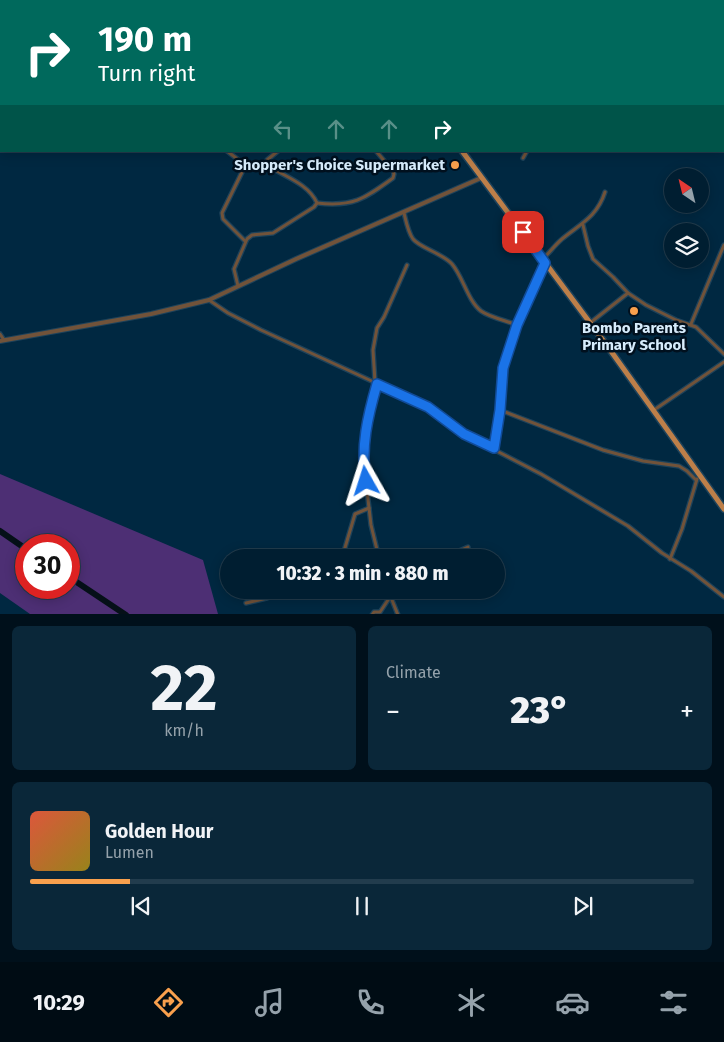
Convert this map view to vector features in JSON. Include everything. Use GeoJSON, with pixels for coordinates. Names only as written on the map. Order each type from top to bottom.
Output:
{"type":"FeatureCollection","features":[{"type":"Feature","properties":{"kind":"main road"},"geometry":{"type":"LineString","coordinates":[[463,152],[654,410],[699,478],[724,509]]}},
{"type":"Feature","properties":{"kind":"street"},"geometry":{"type":"LineString","coordinates":[[228,152],[245,166],[252,168],[266,164],[294,180],[314,196],[317,203]]}},
{"type":"Feature","properties":{"kind":"street"},"geometry":{"type":"LineString","coordinates":[[266,164],[267,160],[277,152]]}},
{"type":"Feature","properties":{"kind":"street"},"geometry":{"type":"LineString","coordinates":[[317,203],[355,202],[393,178],[393,172],[377,152]]}},
{"type":"Feature","properties":{"kind":"street"},"geometry":{"type":"LineString","coordinates":[[523,158],[526,152]]}},
{"type":"Feature","properties":{"kind":"street"},"geometry":{"type":"LineString","coordinates":[[245,166],[222,213],[223,219],[245,242]]}},
{"type":"Feature","properties":{"kind":"street"},"geometry":{"type":"LineString","coordinates":[[0,334],[2,340],[151,314],[209,300],[304,255],[482,178]]}},
{"type":"Feature","properties":{"kind":"street"},"geometry":{"type":"LineString","coordinates":[[494,448],[500,410],[503,368],[517,325],[543,261],[562,239],[583,225],[595,211],[604,192]]}},
{"type":"Feature","properties":{"kind":"street"},"geometry":{"type":"LineString","coordinates":[[238,286],[234,269],[245,242],[252,235],[272,232],[314,207],[317,203]]}},
{"type":"Feature","properties":{"kind":"street"},"geometry":{"type":"LineString","coordinates":[[404,213],[413,239],[444,257],[452,264],[473,302],[481,311],[517,325]]}},
{"type":"Feature","properties":{"kind":"street"},"geometry":{"type":"LineString","coordinates":[[583,225],[593,259],[628,293],[682,323],[691,324],[700,330],[724,354]]}},
{"type":"Feature","properties":{"kind":"street"},"geometry":{"type":"LineString","coordinates":[[691,324],[724,245]]}},
{"type":"Feature","properties":{"kind":"street"},"geometry":{"type":"LineString","coordinates":[[376,549],[363,456],[366,425],[376,383],[373,350],[377,328],[408,265]]}},
{"type":"Feature","properties":{"kind":"street"},"geometry":{"type":"LineString","coordinates":[[590,323],[628,293]]}},
{"type":"Feature","properties":{"kind":"street"},"geometry":{"type":"LineString","coordinates":[[209,300],[228,313],[261,330],[424,404],[464,434],[541,474],[628,526],[670,559],[691,570],[724,597]]}},
{"type":"Feature","properties":{"kind":"street"},"geometry":{"type":"LineString","coordinates":[[654,410],[724,362]]}},
{"type":"Feature","properties":{"kind":"street"},"geometry":{"type":"LineString","coordinates":[[500,410],[603,450],[643,461],[679,466],[699,478],[686,519],[670,559]]}},
{"type":"Feature","properties":{"kind":"street"},"geometry":{"type":"LineString","coordinates":[[345,549],[355,514],[369,508]]}},
{"type":"Feature","properties":{"kind":"street"},"geometry":{"type":"LineString","coordinates":[[463,549],[468,547]]}},
{"type":"Feature","properties":{"kind":"street"},"geometry":{"type":"LineString","coordinates":[[246,602],[262,599]]}},
{"type":"Feature","properties":{"kind":"street"},"geometry":{"type":"LineString","coordinates":[[372,614],[380,612],[389,599]]}},
{"type":"Feature","properties":{"kind":"street"},"geometry":{"type":"LineString","coordinates":[[391,599],[398,614]]}},
{"type":"Feature","properties":{"kind":"shaded area"},"geometry":{"type":"Polygon","coordinates":[[[0,474],[203,560],[218,614],[30,614],[0,593],[0,474]]]}},
{"type":"Feature","properties":{"kind":"waterway"},"geometry":{"type":"LineString","coordinates":[[0,531],[15,541]]}},
{"type":"Feature","properties":{"kind":"waterway"},"geometry":{"type":"LineString","coordinates":[[80,584],[124,614]]}},
{"type":"Feature","properties":{"kind":"place","name":"Shopper's Choice Supermarket"},"geometry":{"type":"Point","coordinates":[455,165]}},
{"type":"Feature","properties":{"kind":"place","name":"Bombo Parents Primary School"},"geometry":{"type":"Point","coordinates":[634,311]}},
{"type":"Feature","properties":{"kind":"route"},"geometry":{"type":"LineString","coordinates":[[366,481],[363,456],[366,425],[377,384],[419,402],[438,413],[464,434],[494,448],[500,410],[503,368],[517,325],[545,263],[523,232]]}}]}
